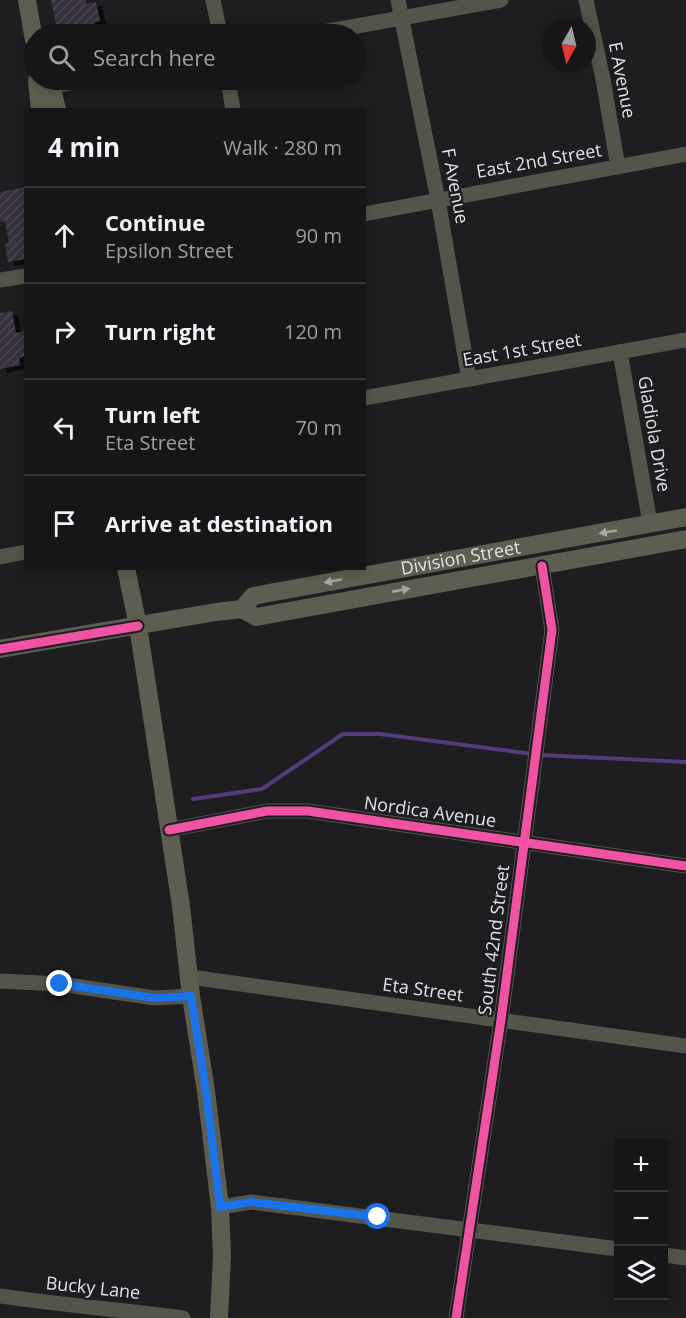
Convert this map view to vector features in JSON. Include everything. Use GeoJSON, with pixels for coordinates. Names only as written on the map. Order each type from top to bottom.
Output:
{"type":"FeatureCollection","features":[{"type":"Feature","properties":{"kind":"main road"},"geometry":{"type":"LineString","coordinates":[[27,0],[31,24]]}},
{"type":"Feature","properties":{"kind":"main road"},"geometry":{"type":"LineString","coordinates":[[40,108],[45,90]]}},
{"type":"Feature","properties":{"kind":"main road"},"geometry":{"type":"LineString","coordinates":[[50,90],[56,108]]}},
{"type":"Feature","properties":{"kind":"main road","name":"Division Street"},"geometry":{"type":"LineString","coordinates":[[242,609],[253,596],[686,517]]}},
{"type":"Feature","properties":{"kind":"main road","name":"Division Street"},"geometry":{"type":"LineString","coordinates":[[0,649],[242,609],[256,617],[686,539]]}},
{"type":"Feature","properties":{"kind":"main road"},"geometry":{"type":"LineString","coordinates":[[126,570],[138,626],[206,1091],[220,1207],[222,1256],[219,1318]]}},
{"type":"Feature","properties":{"kind":"street"},"geometry":{"type":"LineString","coordinates":[[213,0],[218,24]]}},
{"type":"Feature","properties":{"kind":"street","name":"F Avenue"},"geometry":{"type":"LineString","coordinates":[[398,0],[438,200],[469,379]]}},
{"type":"Feature","properties":{"kind":"street"},"geometry":{"type":"LineString","coordinates":[[366,24],[501,0]]}},
{"type":"Feature","properties":{"kind":"street","name":"E Avenue"},"geometry":{"type":"LineString","coordinates":[[586,0],[603,79],[618,167]]}},
{"type":"Feature","properties":{"kind":"street"},"geometry":{"type":"LineString","coordinates":[[230,90],[233,108]]}},
{"type":"Feature","properties":{"kind":"street","name":"East 2nd Street"},"geometry":{"type":"LineString","coordinates":[[366,214],[686,154]]}},
{"type":"Feature","properties":{"kind":"street"},"geometry":{"type":"LineString","coordinates":[[0,280],[24,276]]}},
{"type":"Feature","properties":{"kind":"street","name":"East 1st Street"},"geometry":{"type":"LineString","coordinates":[[366,398],[686,340]]}},
{"type":"Feature","properties":{"kind":"street","name":"Gladiola Drive"},"geometry":{"type":"LineString","coordinates":[[620,352],[650,523]]}},
{"type":"Feature","properties":{"kind":"street"},"geometry":{"type":"LineString","coordinates":[[0,557],[24,552]]}},
{"type":"Feature","properties":{"kind":"street","name":"South 42nd Street"},"geometry":{"type":"LineString","coordinates":[[456,1318],[501,1020],[552,630],[542,566]]}},
{"type":"Feature","properties":{"kind":"street","name":"Nordica Avenue"},"geometry":{"type":"LineString","coordinates":[[169,830],[267,811],[308,811],[686,866]]}},
{"type":"Feature","properties":{"kind":"street","name":"Eta Street"},"geometry":{"type":"LineString","coordinates":[[0,981],[60,984],[155,998],[190,987],[501,1020],[686,1046]]}},
{"type":"Feature","properties":{"kind":"street"},"geometry":{"type":"LineString","coordinates":[[220,1207],[251,1202],[614,1248]]}},
{"type":"Feature","properties":{"kind":"street"},"geometry":{"type":"LineString","coordinates":[[668,1256],[686,1258]]}},
{"type":"Feature","properties":{"kind":"street","name":"Bucky Lane"},"geometry":{"type":"LineString","coordinates":[[0,1296],[183,1318]]}},
{"type":"Feature","properties":{"kind":"building"},"geometry":{"type":"Polygon","coordinates":[[[51,0],[86,0],[86,4],[96,2],[100,21],[94,22],[94,24],[56,24],[51,0]]]}},
{"type":"Feature","properties":{"kind":"building"},"geometry":{"type":"Polygon","coordinates":[[[24,187],[24,259],[8,262],[5,244],[9,243],[5,221],[0,222],[0,192],[24,187]]]}},
{"type":"Feature","properties":{"kind":"building"},"geometry":{"type":"Polygon","coordinates":[[[12,311],[16,333],[24,331],[24,357],[19,358],[20,365],[0,369],[0,313],[12,311]]]}},
{"type":"Feature","properties":{"kind":"waterway"},"geometry":{"type":"LineString","coordinates":[[193,799],[262,789],[343,734],[380,734],[533,754]]}},
{"type":"Feature","properties":{"kind":"waterway"},"geometry":{"type":"LineString","coordinates":[[541,755],[686,762]]}},
{"type":"Feature","properties":{"kind":"cycle path"},"geometry":{"type":"LineString","coordinates":[[456,1318],[501,1020],[552,630],[542,566]]}},
{"type":"Feature","properties":{"kind":"cycle path"},"geometry":{"type":"LineString","coordinates":[[0,649],[138,626]]}},
{"type":"Feature","properties":{"kind":"cycle path"},"geometry":{"type":"LineString","coordinates":[[169,830],[267,811],[308,811],[686,866]]}},
{"type":"Feature","properties":{"kind":"route"},"geometry":{"type":"LineString","coordinates":[[60,984],[155,998],[191,996],[206,1091],[220,1207],[251,1202],[378,1217]]}}]}
